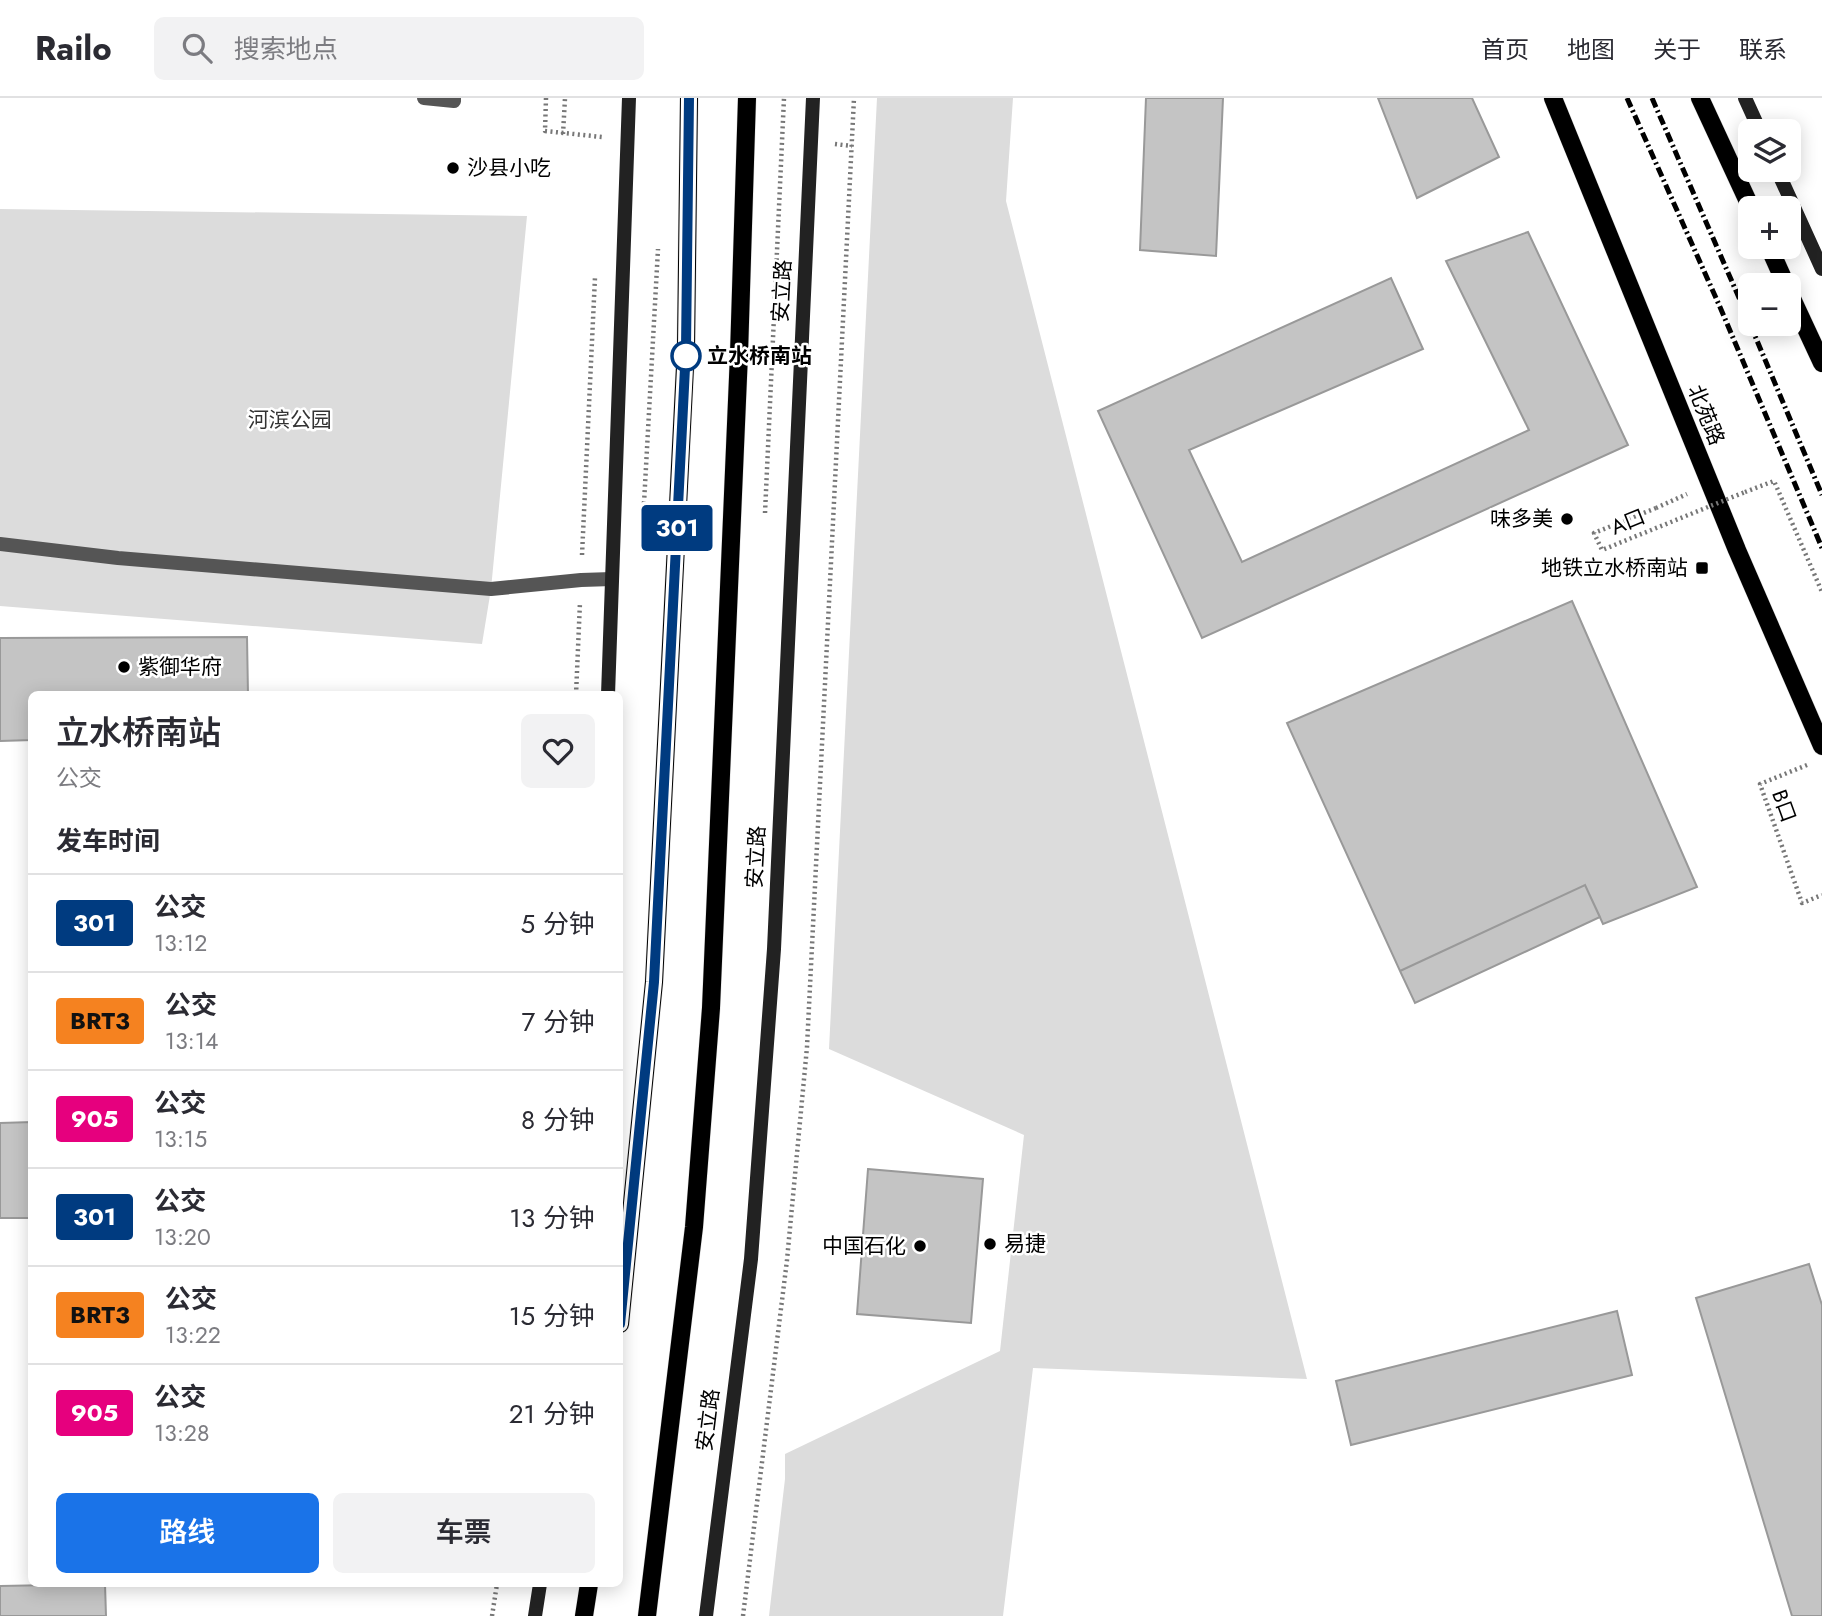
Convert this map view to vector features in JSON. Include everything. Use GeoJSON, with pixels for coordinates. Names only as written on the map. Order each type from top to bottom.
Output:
{"type":"FeatureCollection","features":[{"type":"Feature","properties":{"kind":"main road"},"geometry":{"type":"LineString","coordinates":[[623,1294],[654,982],[686,348],[689,98]]}},
{"type":"Feature","properties":{"kind":"main road","name":"安立路"},"geometry":{"type":"LineString","coordinates":[[647,1616],[694,1227],[711,1008],[739,354],[747,98]]}},
{"type":"Feature","properties":{"kind":"main road","name":"北苑路"},"geometry":{"type":"LineString","coordinates":[[1553,98],[1737,550],[1822,746]]}},
{"type":"Feature","properties":{"kind":"main road"},"geometry":{"type":"LineString","coordinates":[[1700,98],[1745,196]]}},
{"type":"Feature","properties":{"kind":"main road"},"geometry":{"type":"LineString","coordinates":[[1801,318],[1822,363]]}},
{"type":"Feature","properties":{"kind":"main road"},"geometry":{"type":"LineString","coordinates":[[584,1616],[589,1587]]}},
{"type":"Feature","properties":{"kind":"street"},"geometry":{"type":"LineString","coordinates":[[608,691],[629,98]]}},
{"type":"Feature","properties":{"kind":"street","name":"安立路"},"geometry":{"type":"LineString","coordinates":[[706,1616],[751,1259],[773,962],[813,98]]}},
{"type":"Feature","properties":{"kind":"street"},"geometry":{"type":"LineString","coordinates":[[1745,98],[1755,119]]}},
{"type":"Feature","properties":{"kind":"street"},"geometry":{"type":"LineString","coordinates":[[1782,182],[1822,269]]}},
{"type":"Feature","properties":{"kind":"street"},"geometry":{"type":"LineString","coordinates":[[535,1616],[540,1587]]}},
{"type":"Feature","properties":{"kind":"lane"},"geometry":{"type":"LineString","coordinates":[[424,98],[454,101],[454,98]]}},
{"type":"Feature","properties":{"kind":"lane"},"geometry":{"type":"LineString","coordinates":[[0,544],[118,558],[491,589],[612,579]]}},
{"type":"Feature","properties":{"kind":"path"},"geometry":{"type":"LineString","coordinates":[[546,98],[545,131],[602,138],[602,124]]}},
{"type":"Feature","properties":{"kind":"path"},"geometry":{"type":"LineString","coordinates":[[563,134],[565,98]]}},
{"type":"Feature","properties":{"kind":"path"},"geometry":{"type":"LineString","coordinates":[[765,513],[784,98]]}},
{"type":"Feature","properties":{"kind":"path"},"geometry":{"type":"LineString","coordinates":[[743,1616],[787,1260],[807,1047],[854,98]]}},
{"type":"Feature","properties":{"kind":"path"},"geometry":{"type":"LineString","coordinates":[[835,144],[852,146]]}},
{"type":"Feature","properties":{"kind":"path"},"geometry":{"type":"LineString","coordinates":[[644,503],[658,246]]}},
{"type":"Feature","properties":{"kind":"path"},"geometry":{"type":"LineString","coordinates":[[576,691],[595,276]]}},
{"type":"Feature","properties":{"kind":"path","name":"A口"},"geometry":{"type":"LineString","coordinates":[[1710,484],[1594,533],[1602,550],[1774,481],[1822,592]]}},
{"type":"Feature","properties":{"kind":"path","name":"B口"},"geometry":{"type":"LineString","coordinates":[[1810,764],[1760,784],[1802,903],[1822,895]]}},
{"type":"Feature","properties":{"kind":"path"},"geometry":{"type":"LineString","coordinates":[[492,1616],[497,1587]]}},
{"type":"Feature","properties":{"kind":"green space"},"geometry":{"type":"Polygon","coordinates":[[[877,98],[1013,98],[1006,201],[1307,1379],[1033,1368],[1003,1616],[769,1616],[785,1479],[785,1454],[1000,1351],[1024,1135],[829,1049],[877,98]]]}},
{"type":"Feature","properties":{"kind":"green space","name":"河滨公园"},"geometry":{"type":"Polygon","coordinates":[[[0,209],[527,216],[491,589],[482,644],[0,606],[0,209]]]}},
{"type":"Feature","properties":{"kind":"building"},"geometry":{"type":"Polygon","coordinates":[[[1146,98],[1223,98],[1216,256],[1140,250],[1146,98]]]}},
{"type":"Feature","properties":{"kind":"building"},"geometry":{"type":"Polygon","coordinates":[[[1378,98],[1472,98],[1499,157],[1417,198],[1378,98]]]}},
{"type":"Feature","properties":{"kind":"building"},"geometry":{"type":"Polygon","coordinates":[[[1528,232],[1628,445],[1202,638],[1098,411],[1391,278],[1423,349],[1189,450],[1242,562],[1529,430],[1446,261],[1528,232]]]}},
{"type":"Feature","properties":{"kind":"building"},"geometry":{"type":"Polygon","coordinates":[[[1572,601],[1697,887],[1603,924],[1585,885],[1400,971],[1287,723],[1572,601]]]}},
{"type":"Feature","properties":{"kind":"building","name":"紫御华府"},"geometry":{"type":"Polygon","coordinates":[[[247,637],[248,691],[28,691],[28,740],[0,741],[0,638],[247,637]]]}},
{"type":"Feature","properties":{"kind":"building"},"geometry":{"type":"Polygon","coordinates":[[[1585,885],[1600,917],[1415,1003],[1400,971],[1585,885]]]}},
{"type":"Feature","properties":{"kind":"building"},"geometry":{"type":"Polygon","coordinates":[[[28,1122],[28,1218],[0,1218],[0,1123],[28,1122]]]}},
{"type":"Feature","properties":{"kind":"building","name":"中国石化"},"geometry":{"type":"Polygon","coordinates":[[[868,1169],[983,1179],[971,1323],[857,1314],[868,1169]]]}},
{"type":"Feature","properties":{"kind":"building"},"geometry":{"type":"Polygon","coordinates":[[[1809,1264],[1822,1305],[1822,1616],[1792,1616],[1696,1298],[1809,1264]]]}},
{"type":"Feature","properties":{"kind":"building"},"geometry":{"type":"Polygon","coordinates":[[[1617,1311],[1632,1375],[1351,1445],[1336,1381],[1617,1311]]]}},
{"type":"Feature","properties":{"kind":"building"},"geometry":{"type":"Polygon","coordinates":[[[0,1586],[105,1587],[106,1616],[0,1616],[0,1586]]]}},
{"type":"Feature","properties":{"kind":"railway"},"geometry":{"type":"LineString","coordinates":[[1627,98],[1720,307],[1822,548]]}},
{"type":"Feature","properties":{"kind":"railway"},"geometry":{"type":"LineString","coordinates":[[1652,98],[1738,295]]}},
{"type":"Feature","properties":{"kind":"railway"},"geometry":{"type":"LineString","coordinates":[[1755,336],[1822,495]]}},
{"type":"Feature","properties":{"kind":"bus line","name":"301"},"geometry":{"type":"LineString","coordinates":[[623,1295],[654,982],[686,348],[689,98]]}},
{"type":"Feature","properties":{"kind":"place","name":"沙县小吃"},"geometry":{"type":"Point","coordinates":[453,168]}},
{"type":"Feature","properties":{"kind":"place","name":"立水桥南站"},"geometry":{"type":"Point","coordinates":[686,356]}},
{"type":"Feature","properties":{"kind":"place","name":"味多美"},"geometry":{"type":"Point","coordinates":[1567,519]}},
{"type":"Feature","properties":{"kind":"place","name":"地铁立水桥南站"},"geometry":{"type":"Point","coordinates":[1702,568]}},
{"type":"Feature","properties":{"kind":"place","name":"紫御华府"},"geometry":{"type":"Point","coordinates":[124,667]}},
{"type":"Feature","properties":{"kind":"place","name":"易捷"},"geometry":{"type":"Point","coordinates":[990,1244]}},
{"type":"Feature","properties":{"kind":"place","name":"中国石化"},"geometry":{"type":"Point","coordinates":[920,1246]}}]}
